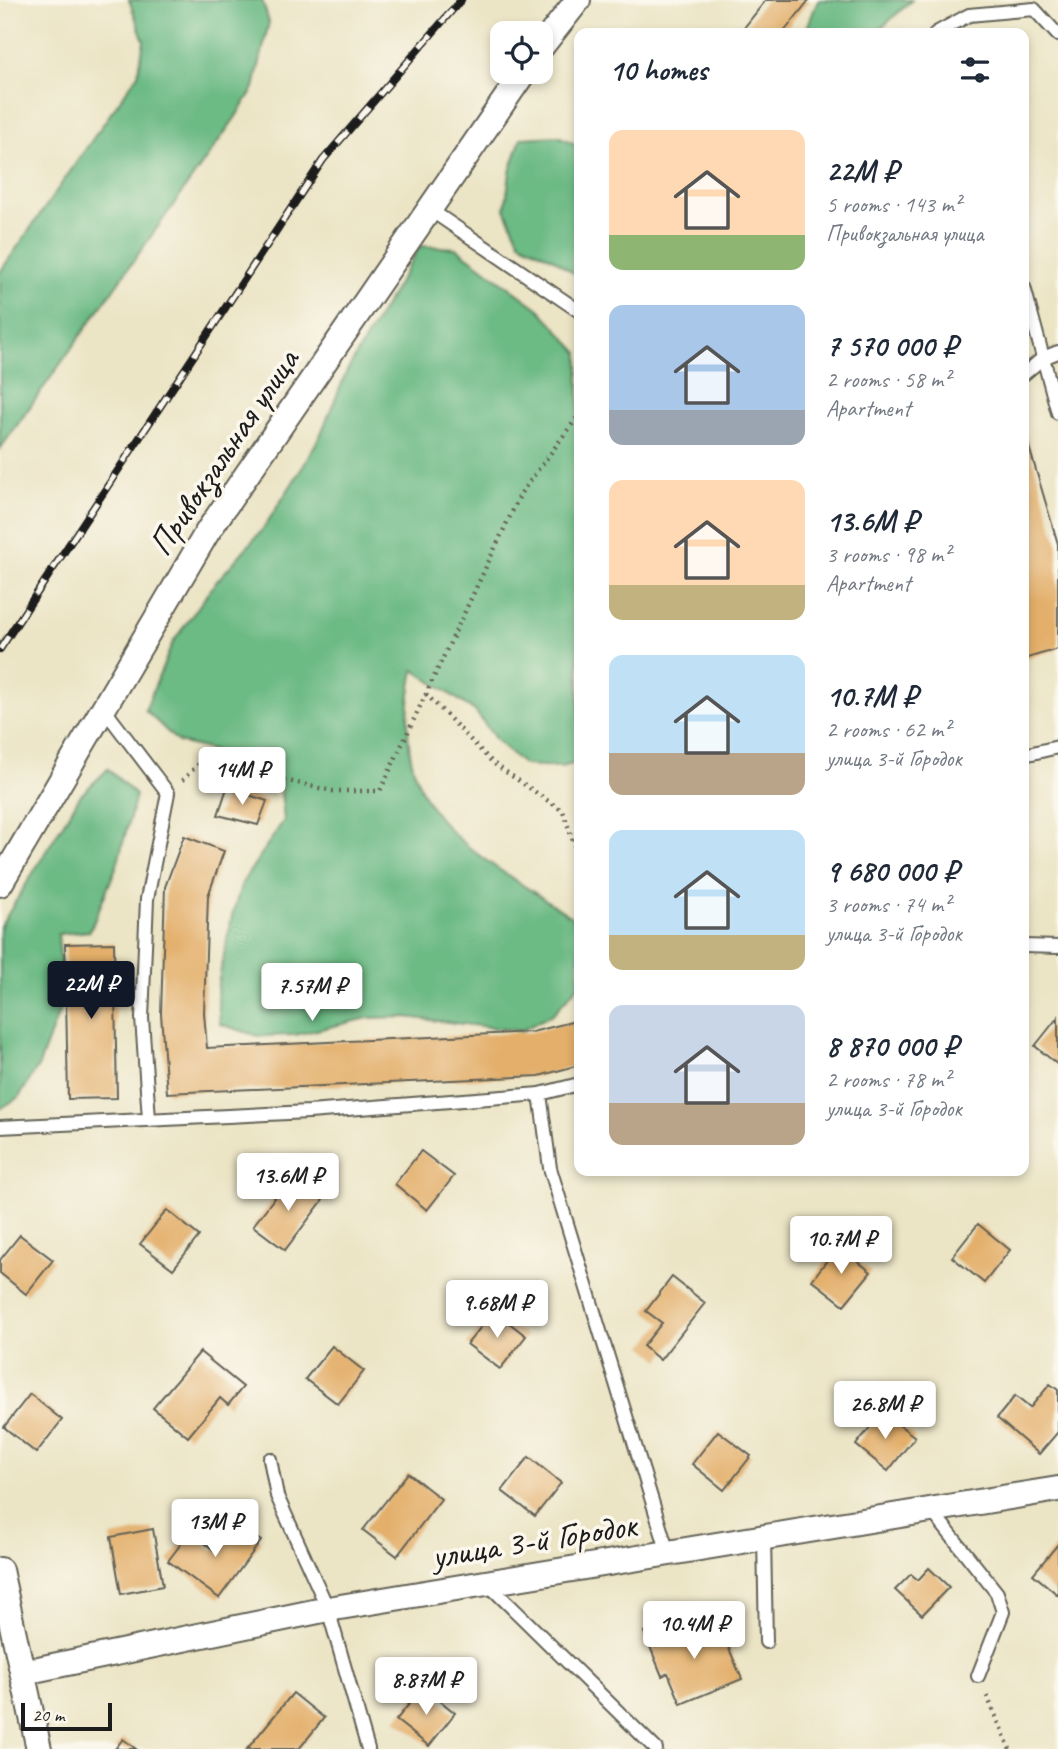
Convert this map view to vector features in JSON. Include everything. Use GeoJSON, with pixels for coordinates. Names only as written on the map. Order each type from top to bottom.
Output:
{"type":"FeatureCollection","features":[{"type":"Feature","properties":{"kind":"street"},"geometry":{"type":"LineString","coordinates":[[553,32],[578,0]]}},
{"type":"Feature","properties":{"kind":"street","name":"Привокзальная улица"},"geometry":{"type":"LineString","coordinates":[[0,884],[208,531],[516,84]]}},
{"type":"Feature","properties":{"kind":"street","name":"улица 3-й Городок"},"geometry":{"type":"LineString","coordinates":[[24,1672],[328,1609],[1058,1489]]}},
{"type":"Feature","properties":{"kind":"street"},"geometry":{"type":"LineString","coordinates":[[0,1570],[39,1749]]}},
{"type":"Feature","properties":{"kind":"lane"},"geometry":{"type":"LineString","coordinates":[[945,28],[969,15],[1034,9],[1058,34]]}},
{"type":"Feature","properties":{"kind":"lane"},"geometry":{"type":"LineString","coordinates":[[429,209],[574,308]]}},
{"type":"Feature","properties":{"kind":"lane"},"geometry":{"type":"LineString","coordinates":[[1029,306],[1058,413]]}},
{"type":"Feature","properties":{"kind":"lane"},"geometry":{"type":"LineString","coordinates":[[1029,370],[1043,358],[1058,352]]}},
{"type":"Feature","properties":{"kind":"lane"},"geometry":{"type":"LineString","coordinates":[[104,709],[168,793],[147,899],[142,1018],[149,1119]]}},
{"type":"Feature","properties":{"kind":"lane"},"geometry":{"type":"LineString","coordinates":[[1029,754],[1058,747]]}},
{"type":"Feature","properties":{"kind":"lane"},"geometry":{"type":"LineString","coordinates":[[1029,944],[1058,947]]}},
{"type":"Feature","properties":{"kind":"lane"},"geometry":{"type":"LineString","coordinates":[[0,1127],[309,1112],[540,1094],[574,1085]]}},
{"type":"Feature","properties":{"kind":"lane"},"geometry":{"type":"LineString","coordinates":[[540,1094],[550,1168],[668,1553]]}},
{"type":"Feature","properties":{"kind":"lane"},"geometry":{"type":"LineString","coordinates":[[270,1459],[277,1496],[328,1609],[368,1749]]}},
{"type":"Feature","properties":{"kind":"lane"},"geometry":{"type":"LineString","coordinates":[[931,1510],[996,1593],[1003,1612],[978,1676]]}},
{"type":"Feature","properties":{"kind":"lane"},"geometry":{"type":"LineString","coordinates":[[764,1537],[766,1642]]}},
{"type":"Feature","properties":{"kind":"lane"},"geometry":{"type":"LineString","coordinates":[[487,1583],[656,1749]]}},
{"type":"Feature","properties":{"kind":"path"},"geometry":{"type":"LineString","coordinates":[[168,793],[202,761],[332,791],[380,791],[521,493],[574,422]]}},
{"type":"Feature","properties":{"kind":"path"},"geometry":{"type":"LineString","coordinates":[[426,694],[493,763],[563,811],[574,844]]}},
{"type":"Feature","properties":{"kind":"path"},"geometry":{"type":"LineString","coordinates":[[978,1676],[1010,1749]]}},
{"type":"Feature","properties":{"kind":"green space"},"geometry":{"type":"Polygon","coordinates":[[[129,0],[262,0],[269,22],[254,88],[0,449],[0,272],[138,74],[144,41],[129,0]]]}},
{"type":"Feature","properties":{"kind":"green space"},"geometry":{"type":"Polygon","coordinates":[[[818,0],[912,0],[881,28],[807,28],[818,0]]]}},
{"type":"Feature","properties":{"kind":"green space"},"geometry":{"type":"Polygon","coordinates":[[[558,136],[574,144],[574,273],[554,259],[520,242],[505,209],[510,172],[521,138],[558,136]]]}},
{"type":"Feature","properties":{"kind":"green space"},"geometry":{"type":"Polygon","coordinates":[[[420,246],[456,248],[539,309],[574,348],[574,763],[562,767],[524,765],[497,741],[475,711],[414,670],[408,720],[412,761],[424,795],[444,823],[500,871],[574,920],[574,991],[553,1014],[521,1031],[406,1017],[368,1018],[295,1035],[258,1036],[220,1024],[217,988],[232,916],[242,883],[284,820],[280,782],[250,759],[178,742],[145,710],[173,642],[216,582],[263,529],[302,468],[320,436],[347,371],[420,246]]]}},
{"type":"Feature","properties":{"kind":"green space"},"geometry":{"type":"Polygon","coordinates":[[[108,769],[136,795],[117,865],[90,931],[58,934],[64,998],[39,1065],[19,1097],[0,1109],[0,927],[80,796],[108,769]]]}},
{"type":"Feature","properties":{"kind":"building"},"geometry":{"type":"Polygon","coordinates":[[[766,0],[809,0],[787,28],[744,28],[766,0]]]}},
{"type":"Feature","properties":{"kind":"building"},"geometry":{"type":"Polygon","coordinates":[[[1029,447],[1058,544],[1058,649],[1029,658],[1029,447]]]}},
{"type":"Feature","properties":{"kind":"building"},"geometry":{"type":"Polygon","coordinates":[[[227,788],[267,801],[258,825],[218,815],[227,788]]]}},
{"type":"Feature","properties":{"kind":"building"},"geometry":{"type":"Polygon","coordinates":[[[184,836],[224,851],[208,896],[204,1013],[207,1048],[532,1032],[574,1021],[574,1066],[539,1076],[167,1093],[161,1014],[165,887],[184,836]]]}},
{"type":"Feature","properties":{"kind":"building"},"geometry":{"type":"Polygon","coordinates":[[[114,943],[117,1098],[68,1099],[65,944],[114,943]]]}},
{"type":"Feature","properties":{"kind":"building"},"geometry":{"type":"Polygon","coordinates":[[[1058,1017],[1058,1065],[1035,1046],[1058,1017]]]}},
{"type":"Feature","properties":{"kind":"building"},"geometry":{"type":"Polygon","coordinates":[[[421,1151],[454,1176],[427,1210],[395,1184],[421,1151]]]}},
{"type":"Feature","properties":{"kind":"building"},"geometry":{"type":"Polygon","coordinates":[[[291,1176],[323,1200],[285,1250],[253,1226],[291,1176]]]}},
{"type":"Feature","properties":{"kind":"building"},"geometry":{"type":"Polygon","coordinates":[[[167,1210],[199,1236],[173,1269],[140,1244],[167,1210]]]}},
{"type":"Feature","properties":{"kind":"building"},"geometry":{"type":"Polygon","coordinates":[[[978,1224],[1010,1250],[984,1283],[952,1257],[978,1224]]]}},
{"type":"Feature","properties":{"kind":"building"},"geometry":{"type":"Polygon","coordinates":[[[20,1235],[53,1260],[26,1294],[0,1273],[0,1260],[20,1235]]]}},
{"type":"Feature","properties":{"kind":"building"},"geometry":{"type":"Polygon","coordinates":[[[838,1246],[871,1272],[844,1305],[812,1280],[838,1246]]]}},
{"type":"Feature","properties":{"kind":"building"},"geometry":{"type":"Polygon","coordinates":[[[672,1277],[705,1303],[660,1360],[643,1346],[662,1323],[646,1311],[672,1277]]]}},
{"type":"Feature","properties":{"kind":"building"},"geometry":{"type":"Polygon","coordinates":[[[494,1311],[526,1336],[500,1369],[467,1344],[494,1311]]]}},
{"type":"Feature","properties":{"kind":"building"},"geometry":{"type":"Polygon","coordinates":[[[332,1346],[364,1371],[338,1404],[305,1379],[332,1346]]]}},
{"type":"Feature","properties":{"kind":"building"},"geometry":{"type":"Polygon","coordinates":[[[200,1352],[243,1387],[228,1405],[220,1398],[188,1437],[153,1408],[200,1352]]]}},
{"type":"Feature","properties":{"kind":"building"},"geometry":{"type":"Polygon","coordinates":[[[1050,1384],[1058,1390],[1058,1432],[1039,1454],[997,1418],[1015,1396],[1030,1408],[1050,1384]]]}},
{"type":"Feature","properties":{"kind":"building"},"geometry":{"type":"Polygon","coordinates":[[[30,1394],[62,1420],[36,1453],[4,1427],[30,1394]]]}},
{"type":"Feature","properties":{"kind":"building"},"geometry":{"type":"Polygon","coordinates":[[[882,1412],[915,1437],[888,1471],[856,1445],[882,1412]]]}},
{"type":"Feature","properties":{"kind":"building"},"geometry":{"type":"Polygon","coordinates":[[[718,1431],[751,1456],[724,1490],[692,1464],[718,1431]]]}},
{"type":"Feature","properties":{"kind":"building"},"geometry":{"type":"Polygon","coordinates":[[[529,1457],[561,1483],[535,1516],[502,1491],[529,1457]]]}},
{"type":"Feature","properties":{"kind":"building"},"geometry":{"type":"Polygon","coordinates":[[[408,1473],[441,1499],[397,1556],[363,1530],[408,1473]]]}},
{"type":"Feature","properties":{"kind":"building"},"geometry":{"type":"Polygon","coordinates":[[[235,1522],[261,1541],[219,1598],[168,1561],[190,1532],[214,1550],[235,1522]]]}},
{"type":"Feature","properties":{"kind":"building"},"geometry":{"type":"Polygon","coordinates":[[[153,1529],[163,1586],[121,1594],[111,1537],[153,1529]]]}},
{"type":"Feature","properties":{"kind":"building"},"geometry":{"type":"Polygon","coordinates":[[[1058,1544],[1058,1595],[1033,1574],[1058,1544]]]}},
{"type":"Feature","properties":{"kind":"building"},"geometry":{"type":"Polygon","coordinates":[[[929,1568],[949,1587],[922,1615],[895,1590],[911,1574],[918,1580],[929,1568]]]}},
{"type":"Feature","properties":{"kind":"building"},"geometry":{"type":"Polygon","coordinates":[[[668,1621],[677,1643],[719,1625],[742,1679],[681,1704],[668,1673],[662,1676],[644,1632],[668,1621]]]}},
{"type":"Feature","properties":{"kind":"building"},"geometry":{"type":"Polygon","coordinates":[[[423,1687],[455,1713],[429,1746],[396,1720],[423,1687]]]}},
{"type":"Feature","properties":{"kind":"building"},"geometry":{"type":"Polygon","coordinates":[[[293,1693],[324,1718],[299,1749],[247,1749],[293,1693]]]}},
{"type":"Feature","properties":{"kind":"building"},"geometry":{"type":"Polygon","coordinates":[[[123,1739],[136,1749],[115,1749],[123,1739]]]}},
{"type":"Feature","properties":{"kind":"railway"},"geometry":{"type":"LineString","coordinates":[[0,649],[323,160],[461,0]]}}]}
